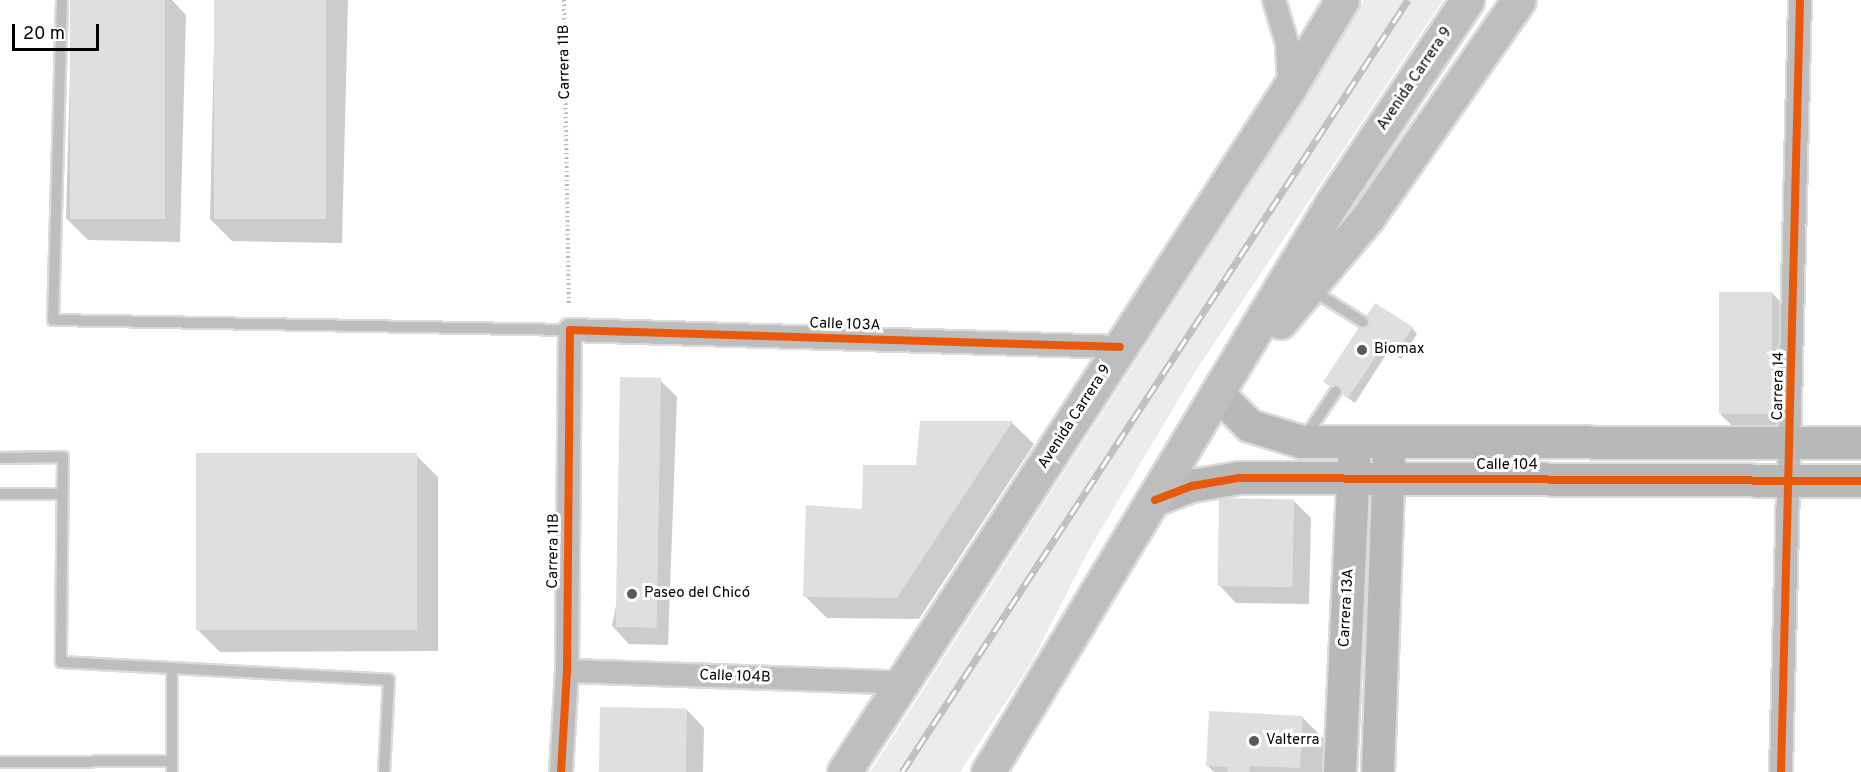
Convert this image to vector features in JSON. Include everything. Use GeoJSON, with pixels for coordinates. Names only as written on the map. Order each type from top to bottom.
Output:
{"type":"FeatureCollection","features":[{"type":"Feature","properties":{"kind":"main road","name":"Avenida Carrera 9"},"geometry":{"type":"LineString","coordinates":[[844,772],[1289,88],[1342,0]]}},
{"type":"Feature","properties":{"kind":"main road","name":"Avenida Carrera 9"},"geometry":{"type":"LineString","coordinates":[[988,772],[1219,395],[1331,205],[1467,0]]}},
{"type":"Feature","properties":{"kind":"main road"},"geometry":{"type":"LineString","coordinates":[[1219,395],[1368,217],[1519,0]]}},
{"type":"Feature","properties":{"kind":"street"},"geometry":{"type":"LineString","coordinates":[[1274,0],[1287,43],[1289,88]]}},
{"type":"Feature","properties":{"kind":"street","name":"Carrera 14"},"geometry":{"type":"LineString","coordinates":[[1781,772],[1792,444],[1800,0]]}},
{"type":"Feature","properties":{"kind":"street","name":"Calle 103A"},"geometry":{"type":"LineString","coordinates":[[570,330],[1120,347]]}},
{"type":"Feature","properties":{"kind":"street","name":"Carrera 11B"},"geometry":{"type":"LineString","coordinates":[[561,772],[567,671],[570,330]]}},
{"type":"Feature","properties":{"kind":"street","name":"Calle 104"},"geometry":{"type":"LineString","coordinates":[[1219,395],[1250,426],[1302,442],[1389,444],[1861,443]]}},
{"type":"Feature","properties":{"kind":"street","name":"Carrera 13A"},"geometry":{"type":"LineString","coordinates":[[1340,772],[1354,443]]}},
{"type":"Feature","properties":{"kind":"street"},"geometry":{"type":"LineString","coordinates":[[1378,772],[1389,444]]}},
{"type":"Feature","properties":{"kind":"street","name":"Calle 104"},"geometry":{"type":"LineString","coordinates":[[1155,500],[1216,480],[1861,481]]}},
{"type":"Feature","properties":{"kind":"street","name":"Calle 104B"},"geometry":{"type":"LineString","coordinates":[[567,671],[903,683]]}},
{"type":"Feature","properties":{"kind":"lane"},"geometry":{"type":"LineString","coordinates":[[62,0],[53,320],[570,330]]}},
{"type":"Feature","properties":{"kind":"lane"},"geometry":{"type":"LineString","coordinates":[[1309,288],[1363,322]]}},
{"type":"Feature","properties":{"kind":"lane"},"geometry":{"type":"LineString","coordinates":[[1302,442],[1336,391]]}},
{"type":"Feature","properties":{"kind":"lane"},"geometry":{"type":"LineString","coordinates":[[0,458],[63,457],[60,662],[390,680],[384,772]]}},
{"type":"Feature","properties":{"kind":"lane"},"geometry":{"type":"LineString","coordinates":[[0,494],[62,494]]}},
{"type":"Feature","properties":{"kind":"lane"},"geometry":{"type":"LineString","coordinates":[[0,762],[172,767],[172,668]]}},
{"type":"Feature","properties":{"kind":"shaded area"},"geometry":{"type":"Polygon","coordinates":[[[1364,0],[1443,0],[1195,372],[1090,548],[1030,665],[960,772],[870,772],[1252,182],[1364,0]]]}},
{"type":"Feature","properties":{"kind":"building"},"geometry":{"type":"Polygon","coordinates":[[[70,0],[165,0],[165,219],[70,219],[70,0]]]}},
{"type":"Feature","properties":{"kind":"building"},"geometry":{"type":"Polygon","coordinates":[[[214,0],[326,0],[326,219],[214,219],[214,0]]]}},
{"type":"Feature","properties":{"kind":"building"},"geometry":{"type":"Polygon","coordinates":[[[1719,292],[1772,292],[1772,414],[1719,414],[1719,292]]]}},
{"type":"Feature","properties":{"kind":"building","name":"Biomax"},"geometry":{"type":"Polygon","coordinates":[[[1375,303],[1413,327],[1395,354],[1383,346],[1348,398],[1323,382],[1375,303]]]}},
{"type":"Feature","properties":{"kind":"building"},"geometry":{"type":"Polygon","coordinates":[[[620,377],[661,378],[657,628],[616,627],[620,377]]]}},
{"type":"Feature","properties":{"kind":"building"},"geometry":{"type":"Polygon","coordinates":[[[920,421],[1013,421],[897,598],[803,597],[806,505],[862,509],[863,465],[916,465],[920,421]]]}},
{"type":"Feature","properties":{"kind":"building"},"geometry":{"type":"Polygon","coordinates":[[[196,453],[417,453],[417,630],[196,630],[196,453]]]}},
{"type":"Feature","properties":{"kind":"building"},"geometry":{"type":"Polygon","coordinates":[[[1219,498],[1294,499],[1292,587],[1217,586],[1219,498]]]}},
{"type":"Feature","properties":{"kind":"building"},"geometry":{"type":"Polygon","coordinates":[[[600,707],[687,709],[686,772],[599,772],[600,707]]]}},
{"type":"Feature","properties":{"kind":"building","name":"Valterra"},"geometry":{"type":"Polygon","coordinates":[[[1209,711],[1303,716],[1300,768],[1250,766],[1249,772],[1227,772],[1228,767],[1206,766],[1209,711]]]}},
{"type":"Feature","properties":{"kind":"railway"},"geometry":{"type":"LineString","coordinates":[[902,772],[1408,0]]}},
{"type":"Feature","properties":{"kind":"cycle path"},"geometry":{"type":"LineString","coordinates":[[1781,772],[1800,0]]}},
{"type":"Feature","properties":{"kind":"cycle path"},"geometry":{"type":"LineString","coordinates":[[561,772],[567,671],[570,330],[1120,347]]}},
{"type":"Feature","properties":{"kind":"cycle path"},"geometry":{"type":"LineString","coordinates":[[1155,500],[1192,486],[1239,478],[1861,481]]}},
{"type":"Feature","properties":{"kind":"place","name":"Biomax"},"geometry":{"type":"Point","coordinates":[1362,350]}},
{"type":"Feature","properties":{"kind":"place","name":"Paseo del Chicó"},"geometry":{"type":"Point","coordinates":[632,594]}},
{"type":"Feature","properties":{"kind":"place","name":"Valterra"},"geometry":{"type":"Point","coordinates":[1254,741]}}]}
